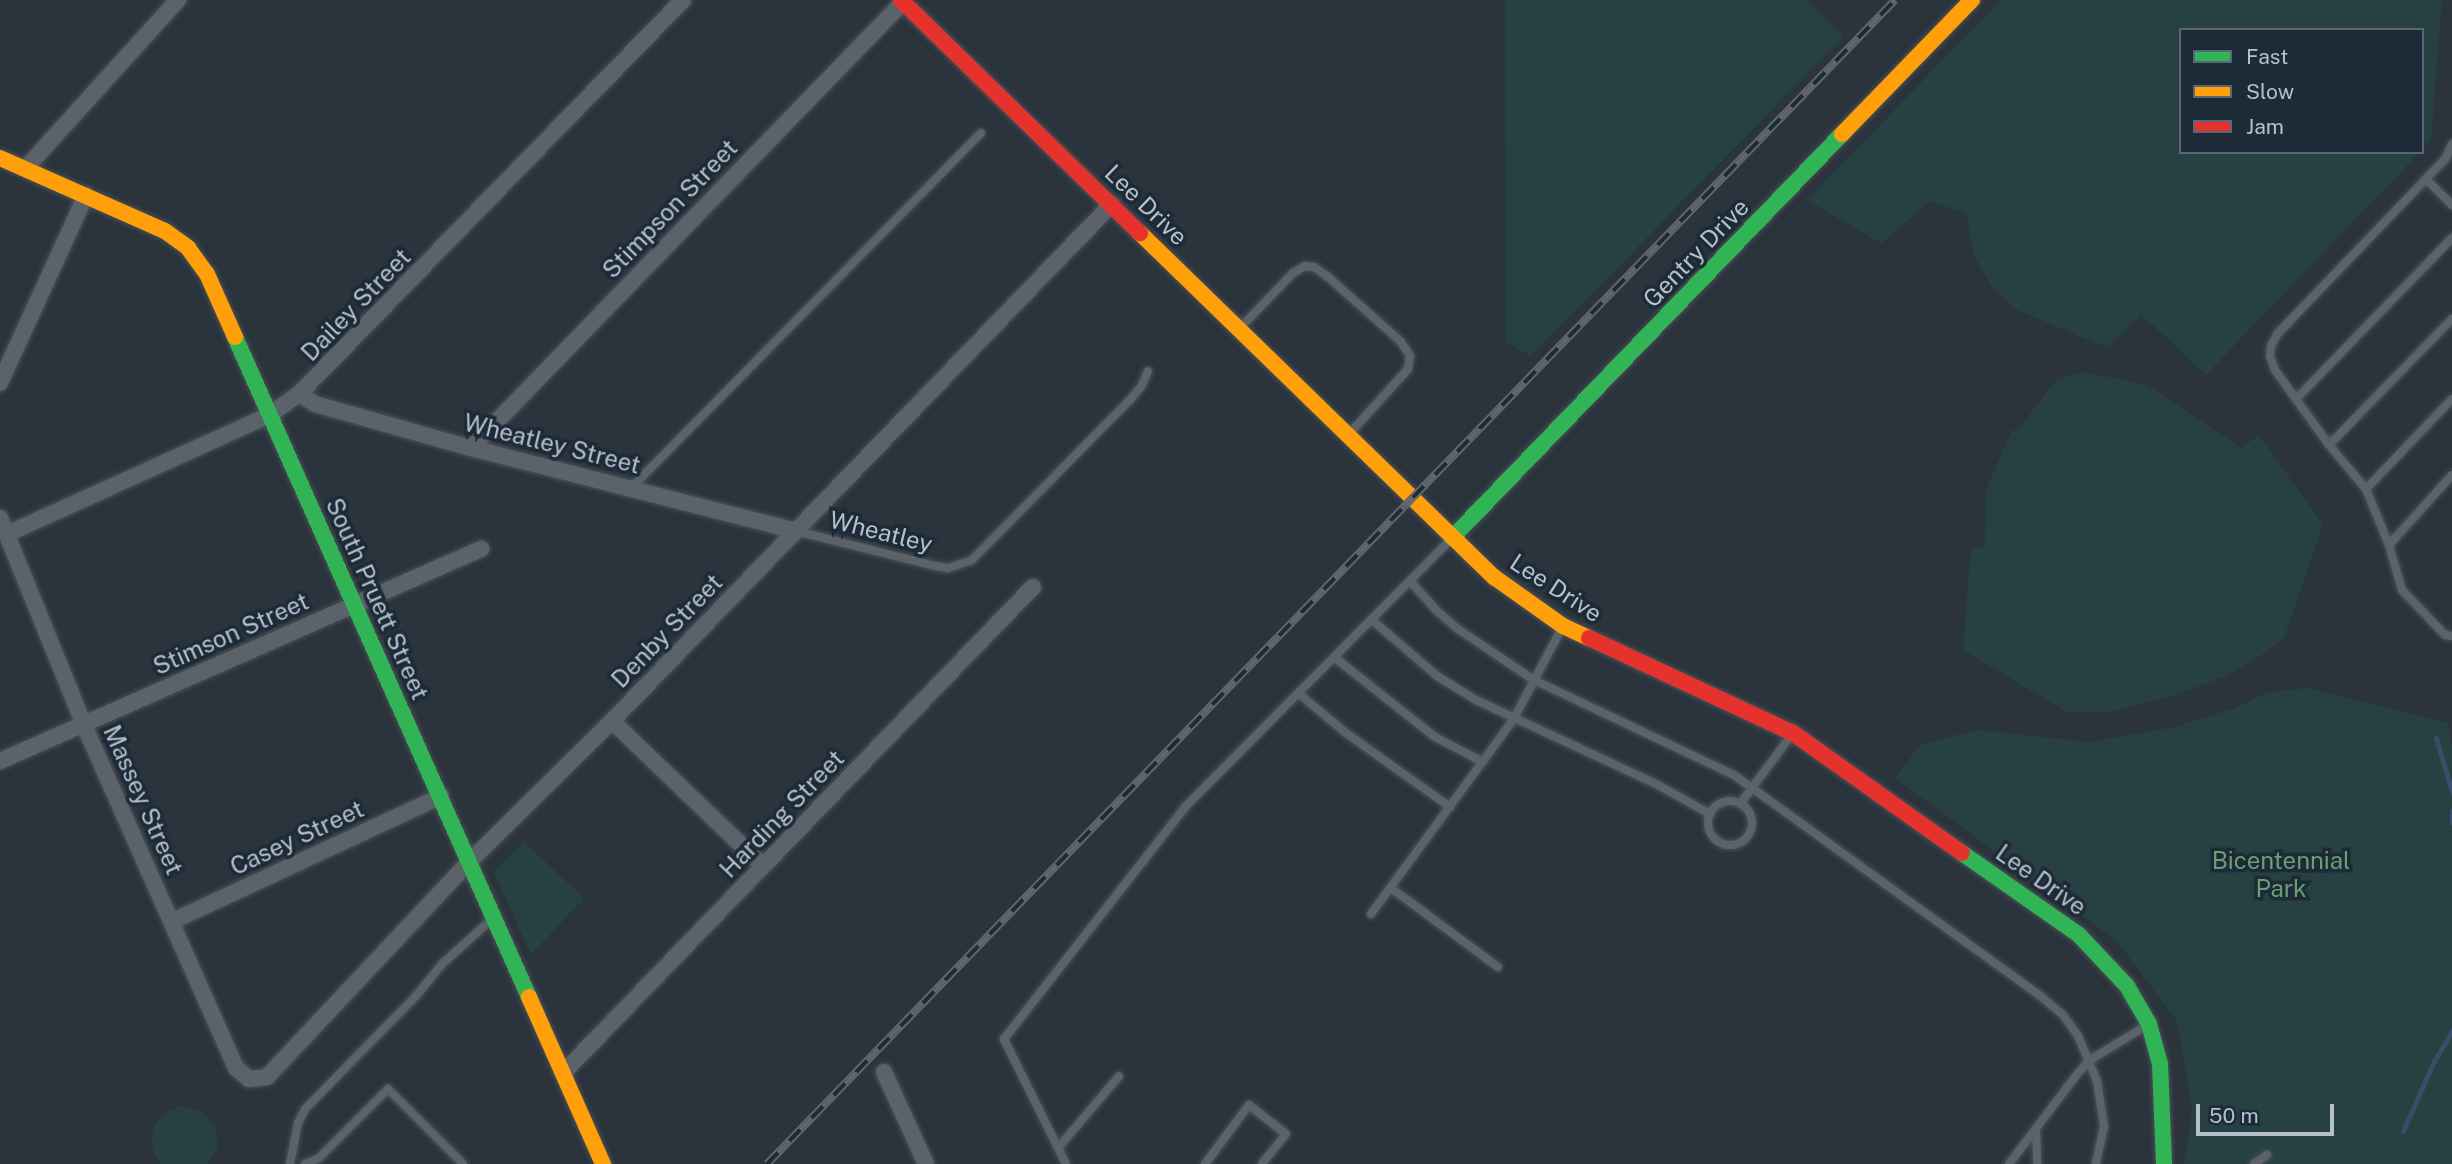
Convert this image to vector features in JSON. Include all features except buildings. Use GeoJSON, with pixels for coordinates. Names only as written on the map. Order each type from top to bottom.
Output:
{"type":"FeatureCollection","features":[{"type":"Feature","properties":{"kind":"street"},"geometry":{"type":"LineString","coordinates":[[26,168],[178,0]]}},
{"type":"Feature","properties":{"kind":"street","name":"Dailey Street"},"geometry":{"type":"LineString","coordinates":[[6,534],[271,414],[299,394],[683,0]]}},
{"type":"Feature","properties":{"kind":"street","name":"Gentry Drive"},"geometry":{"type":"LineString","coordinates":[[1452,538],[1972,0]]}},
{"type":"Feature","properties":{"kind":"street","name":"Lee Drive"},"geometry":{"type":"LineString","coordinates":[[902,1],[1494,577],[1563,626],[1793,733],[2079,935],[2127,986],[2149,1024],[2160,1064],[2164,1164]]}},
{"type":"Feature","properties":{"kind":"street","name":"Stimpson Street"},"geometry":{"type":"LineString","coordinates":[[471,448],[902,1]]}},
{"type":"Feature","properties":{"kind":"street","name":"South Pruett Street"},"geometry":{"type":"LineString","coordinates":[[0,158],[165,230],[188,248],[206,274],[271,414],[352,605],[441,796],[603,1164]]}},
{"type":"Feature","properties":{"kind":"street"},"geometry":{"type":"LineString","coordinates":[[0,383],[86,195]]}},
{"type":"Feature","properties":{"kind":"street","name":"Denby Street"},"geometry":{"type":"LineString","coordinates":[[249,1079],[267,1077],[469,862],[612,721],[1112,204]]}},
{"type":"Feature","properties":{"kind":"street","name":"Wheatley Street"},"geometry":{"type":"LineString","coordinates":[[299,394],[315,404],[471,448],[796,531]]}},
{"type":"Feature","properties":{"kind":"street"},"geometry":{"type":"LineString","coordinates":[[0,518],[6,534]]}},
{"type":"Feature","properties":{"kind":"street","name":"Massey Street"},"geometry":{"type":"LineString","coordinates":[[6,534],[84,725],[236,1068],[249,1079]]}},
{"type":"Feature","properties":{"kind":"street","name":"Stimson Street"},"geometry":{"type":"LineString","coordinates":[[0,761],[481,549]]}},
{"type":"Feature","properties":{"kind":"street","name":"Harding Street"},"geometry":{"type":"LineString","coordinates":[[563,1073],[1033,587]]}},
{"type":"Feature","properties":{"kind":"street"},"geometry":{"type":"LineString","coordinates":[[612,721],[763,866]]}},
{"type":"Feature","properties":{"kind":"street","name":"Casey Street"},"geometry":{"type":"LineString","coordinates":[[173,921],[441,796]]}},
{"type":"Feature","properties":{"kind":"street"},"geometry":{"type":"LineString","coordinates":[[884,1072],[926,1164]]}},
{"type":"Feature","properties":{"kind":"lane"},"geometry":{"type":"LineString","coordinates":[[632,487],[981,133]]}},
{"type":"Feature","properties":{"kind":"lane"},"geometry":{"type":"LineString","coordinates":[[2452,144],[2446,158],[2278,333],[2271,346],[2270,356],[2275,370],[2329,445],[2366,489],[2389,545],[2402,590],[2445,635],[2452,636]]}},
{"type":"Feature","properties":{"kind":"lane"},"geometry":{"type":"LineString","coordinates":[[2426,179],[2452,205]]}},
{"type":"Feature","properties":{"kind":"lane"},"geometry":{"type":"LineString","coordinates":[[2297,398],[2452,239]]}},
{"type":"Feature","properties":{"kind":"lane"},"geometry":{"type":"LineString","coordinates":[[1240,329],[1293,273],[1305,266],[1314,267],[1327,276],[1401,342],[1410,356],[1408,369],[1348,435]]}},
{"type":"Feature","properties":{"kind":"lane"},"geometry":{"type":"LineString","coordinates":[[2329,445],[2452,320]]}},
{"type":"Feature","properties":{"kind":"lane","name":"Wheatley"},"geometry":{"type":"LineString","coordinates":[[796,531],[935,566],[957,565],[972,560],[1130,400],[1142,385],[1148,371]]}},
{"type":"Feature","properties":{"kind":"lane"},"geometry":{"type":"LineString","coordinates":[[2366,489],[2452,399]]}},
{"type":"Feature","properties":{"kind":"lane"},"geometry":{"type":"LineString","coordinates":[[2389,545],[2452,475]]}},
{"type":"Feature","properties":{"kind":"lane"},"geometry":{"type":"LineString","coordinates":[[1066,1164],[1004,1039],[1186,806],[1452,538]]}},
{"type":"Feature","properties":{"kind":"lane"},"geometry":{"type":"LineString","coordinates":[[1410,581],[1436,610],[1458,629],[1534,680],[1734,775],[2038,994],[2063,1015],[2090,1060],[2102,1102],[2104,1126],[2096,1164]]}},
{"type":"Feature","properties":{"kind":"lane"},"geometry":{"type":"LineString","coordinates":[[1372,620],[1437,676],[1513,720],[1658,785],[1710,814]]}},
{"type":"Feature","properties":{"kind":"lane"},"geometry":{"type":"LineString","coordinates":[[1371,914],[1513,720],[1563,626]]}},
{"type":"Feature","properties":{"kind":"lane"},"geometry":{"type":"LineString","coordinates":[[1334,657],[1435,737],[1483,762]]}},
{"type":"Feature","properties":{"kind":"lane"},"geometry":{"type":"LineString","coordinates":[[1298,693],[1357,741],[1450,807]]}},
{"type":"Feature","properties":{"kind":"lane"},"geometry":{"type":"LineString","coordinates":[[1740,804],[1793,733]]}},
{"type":"Feature","properties":{"kind":"lane"},"geometry":{"type":"LineString","coordinates":[[1726,801],[1740,804],[1746,808],[1752,822],[1748,836],[1736,844],[1728,845],[1715,839],[1708,827],[1710,814],[1726,801]]}},
{"type":"Feature","properties":{"kind":"lane"},"geometry":{"type":"LineString","coordinates":[[1391,888],[1498,967]]}},
{"type":"Feature","properties":{"kind":"lane"},"geometry":{"type":"LineString","coordinates":[[290,1164],[298,1123],[305,1110],[408,1004],[443,963],[494,917]]}},
{"type":"Feature","properties":{"kind":"lane"},"geometry":{"type":"LineString","coordinates":[[2009,1164],[2090,1060],[2149,1024]]}},
{"type":"Feature","properties":{"kind":"lane"},"geometry":{"type":"LineString","coordinates":[[1058,1148],[1119,1076]]}},
{"type":"Feature","properties":{"kind":"lane"},"geometry":{"type":"LineString","coordinates":[[305,1164],[322,1161],[388,1089],[463,1164]]}},
{"type":"Feature","properties":{"kind":"lane"},"geometry":{"type":"LineString","coordinates":[[1205,1164],[1249,1105],[1286,1134],[1262,1164]]}},
{"type":"Feature","properties":{"kind":"lane"},"geometry":{"type":"LineString","coordinates":[[2036,1129],[2037,1164]]}},
{"type":"Feature","properties":{"kind":"lane"},"geometry":{"type":"LineString","coordinates":[[2254,1164],[2267,1155]]}},
{"type":"Feature","properties":{"kind":"green space"},"geometry":{"type":"Polygon","coordinates":[[[1505,0],[1807,0],[1844,36],[1531,356],[1506,342],[1505,0]]]}},
{"type":"Feature","properties":{"kind":"green space"},"geometry":{"type":"Polygon","coordinates":[[[2001,0],[2442,0],[2431,140],[2424,147],[2424,28],[2179,28],[2179,154],[2418,154],[2206,375],[2141,314],[2108,348],[2015,309],[1992,287],[1973,254],[1966,212],[1929,202],[1881,243],[1807,200],[2001,0]]]}},
{"type":"Feature","properties":{"kind":"green space"},"geometry":{"type":"Polygon","coordinates":[[[2084,372],[2148,385],[2241,448],[2259,435],[2323,525],[2284,638],[2256,659],[2224,677],[2169,697],[2112,712],[2067,712],[1963,650],[1971,548],[1985,547],[1986,490],[2012,430],[2017,431],[2056,380],[2084,372]]]}},
{"type":"Feature","properties":{"kind":"green space","name":"Bicentennial Park"},"geometry":{"type":"Polygon","coordinates":[[[2307,688],[2448,723],[2452,747],[2452,1164],[2184,1164],[2192,1109],[2177,1021],[2117,941],[1895,778],[1921,744],[1976,730],[2090,742],[2174,727],[2233,709],[2269,692],[2307,688]]]}},
{"type":"Feature","properties":{"kind":"green space"},"geometry":{"type":"Polygon","coordinates":[[[524,841],[584,899],[531,954],[494,872],[524,841]]]}},
{"type":"Feature","properties":{"kind":"green space"},"geometry":{"type":"Polygon","coordinates":[[[181,1106],[201,1111],[215,1126],[218,1146],[208,1164],[161,1164],[154,1154],[151,1140],[154,1126],[167,1111],[181,1106]]]}},
{"type":"Feature","properties":{"kind":"waterway"},"geometry":{"type":"LineString","coordinates":[[2436,738],[2452,792]]}},
{"type":"Feature","properties":{"kind":"waterway"},"geometry":{"type":"LineString","coordinates":[[2452,811],[2452,823]]}},
{"type":"Feature","properties":{"kind":"waterway"},"geometry":{"type":"LineString","coordinates":[[2403,1131],[2434,1061],[2452,1031]]}},
{"type":"Feature","properties":{"kind":"railway"},"geometry":{"type":"LineString","coordinates":[[767,1164],[1895,0]]}},
{"type":"Feature","properties":{"kind":"traffic: fast"},"geometry":{"type":"LineString","coordinates":[[1452,538],[1842,134]]}},
{"type":"Feature","properties":{"kind":"traffic: fast"},"geometry":{"type":"LineString","coordinates":[[235,337],[529,997]]}},
{"type":"Feature","properties":{"kind":"traffic: fast"},"geometry":{"type":"LineString","coordinates":[[1962,853],[2079,935],[2127,986],[2149,1024],[2160,1064],[2164,1164]]}},
{"type":"Feature","properties":{"kind":"traffic: slow"},"geometry":{"type":"LineString","coordinates":[[1842,134],[1972,0]]}},
{"type":"Feature","properties":{"kind":"traffic: slow"},"geometry":{"type":"LineString","coordinates":[[0,158],[165,231],[188,248],[207,274],[235,337]]}},
{"type":"Feature","properties":{"kind":"traffic: slow"},"geometry":{"type":"LineString","coordinates":[[1140,233],[1494,577],[1563,626],[1589,638]]}},
{"type":"Feature","properties":{"kind":"traffic: slow"},"geometry":{"type":"LineString","coordinates":[[529,997],[603,1164]]}},
{"type":"Feature","properties":{"kind":"traffic: jam"},"geometry":{"type":"LineString","coordinates":[[901,0],[1140,233]]}},
{"type":"Feature","properties":{"kind":"traffic: jam"},"geometry":{"type":"LineString","coordinates":[[1589,638],[1793,733],[1962,853]]}}]}
